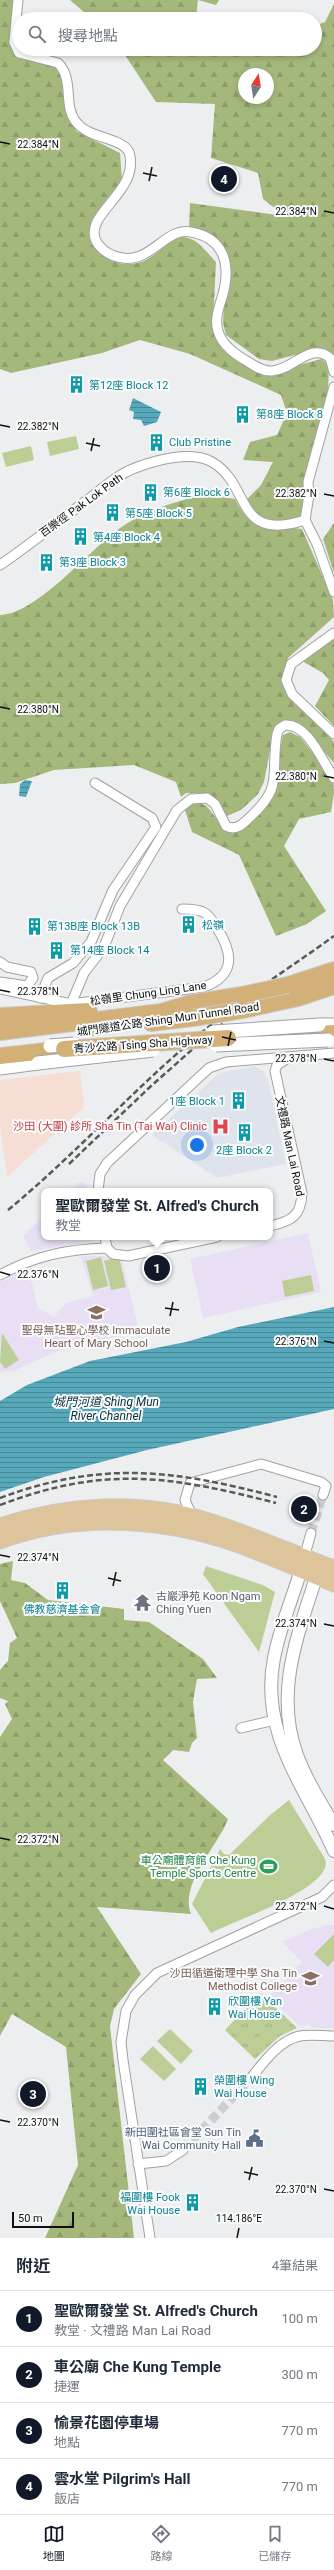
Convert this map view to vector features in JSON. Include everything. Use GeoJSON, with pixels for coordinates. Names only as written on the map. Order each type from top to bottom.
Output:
{"type":"FeatureCollection","features":[{"type":"Feature","properties":{"kind":"highway","name":"城門隧道公路 Shing Mun Tunnel Road"},"geometry":{"type":"LineString","coordinates":[[0,1032],[161,1012],[192,1003],[260,992],[334,970]]}},
{"type":"Feature","properties":{"kind":"highway","name":"城門隧道公路 Shing Mun Tunnel Road"},"geometry":{"type":"LineString","coordinates":[[0,1040],[217,1014],[285,1002],[334,986]]}},
{"type":"Feature","properties":{"kind":"highway"},"geometry":{"type":"LineString","coordinates":[[0,1016],[192,1003]]}},
{"type":"Feature","properties":{"kind":"highway","name":"青沙公路 Tsing Sha Highway"},"geometry":{"type":"LineString","coordinates":[[0,1056],[136,1043],[332,1038]]}},
{"type":"Feature","properties":{"kind":"main road"},"geometry":{"type":"LineString","coordinates":[[0,1052],[141,1036],[334,1025]]}},
{"type":"Feature","properties":{"kind":"main road"},"geometry":{"type":"LineString","coordinates":[[0,1068],[188,1047],[332,1038]]}},
{"type":"Feature","properties":{"kind":"main road"},"geometry":{"type":"LineString","coordinates":[[0,1526],[47,1513],[106,1506],[163,1511],[192,1516],[302,1564]]}},
{"type":"Feature","properties":{"kind":"main road"},"geometry":{"type":"LineString","coordinates":[[0,1541],[65,1526],[101,1523],[150,1525],[224,1540],[302,1564],[324,1569],[334,1584]]}},
{"type":"Feature","properties":{"kind":"street"},"geometry":{"type":"LineString","coordinates":[[17,12],[18,0]]}},
{"type":"Feature","properties":{"kind":"street"},"geometry":{"type":"LineString","coordinates":[[33,56],[58,63],[66,77],[70,112],[75,122],[85,131],[121,145],[129,152],[130,170],[126,184],[101,216],[94,229],[96,239],[102,249],[113,256],[128,259],[146,254],[183,231],[195,232],[213,240],[221,248],[224,261],[224,288],[216,324],[220,336],[228,348],[254,365],[271,371],[285,368],[313,353],[320,352],[330,358],[334,372]]}},
{"type":"Feature","properties":{"kind":"street"},"geometry":{"type":"LineString","coordinates":[[334,387],[308,482],[309,494],[305,520],[317,544],[334,592]]}},
{"type":"Feature","properties":{"kind":"street","name":"百樂徑 Pak Lok Path"},"geometry":{"type":"LineString","coordinates":[[0,565],[121,475],[145,465],[181,458],[203,458],[220,467],[246,510],[254,518],[278,525],[305,520]]}},
{"type":"Feature","properties":{"kind":"street"},"geometry":{"type":"LineString","coordinates":[[334,633],[292,664],[286,680],[292,694],[334,734]]}},
{"type":"Feature","properties":{"kind":"street"},"geometry":{"type":"LineString","coordinates":[[71,1004],[84,973],[104,947],[120,906],[171,819],[184,803],[194,797],[204,797],[215,804],[226,826],[234,828],[246,822],[265,802],[273,788],[277,734],[279,729],[285,725],[295,727],[311,742],[334,778]]}},
{"type":"Feature","properties":{"kind":"street"},"geometry":{"type":"LineString","coordinates":[[40,998],[48,978],[72,963],[91,942],[113,890],[156,827],[152,818],[95,783]]}},
{"type":"Feature","properties":{"kind":"street","name":"松嶺里 Chung Ling Lane"},"geometry":{"type":"LineString","coordinates":[[0,989],[26,990],[40,998],[71,1004],[204,986],[216,982],[224,976],[230,957],[225,940],[208,914],[194,909],[182,909]]}},
{"type":"Feature","properties":{"kind":"street"},"geometry":{"type":"LineString","coordinates":[[0,962],[7,967],[31,972],[33,978],[26,990],[0,982]]}},
{"type":"Feature","properties":{"kind":"street"},"geometry":{"type":"LineString","coordinates":[[98,1188],[100,1174],[107,1163],[205,1072],[220,1064],[256,1059],[334,1053]]}},
{"type":"Feature","properties":{"kind":"street"},"geometry":{"type":"LineString","coordinates":[[256,1059],[269,1065],[275,1071],[280,1061],[290,1057]]}},
{"type":"Feature","properties":{"kind":"street","name":"文禮路 Man Lai Road"},"geometry":{"type":"LineString","coordinates":[[273,1225],[293,1218],[301,1207],[302,1193],[275,1071]]}},
{"type":"Feature","properties":{"kind":"street"},"geometry":{"type":"LineString","coordinates":[[106,1240],[107,1248],[113,1254],[128,1256],[203,1240]]}},
{"type":"Feature","properties":{"kind":"street"},"geometry":{"type":"LineString","coordinates":[[0,1275],[25,1262],[49,1254],[107,1248]]}},
{"type":"Feature","properties":{"kind":"street"},"geometry":{"type":"LineString","coordinates":[[192,1516],[185,1500],[190,1483],[261,1464],[321,1482],[326,1486],[323,1495]]}},
{"type":"Feature","properties":{"kind":"street"},"geometry":{"type":"LineString","coordinates":[[311,1533],[274,1661],[271,1684],[275,1720],[288,1763],[334,1851]]}},
{"type":"Feature","properties":{"kind":"street"},"geometry":{"type":"LineString","coordinates":[[324,1569],[290,1662],[286,1704],[296,1753],[334,1825]]}},
{"type":"Feature","properties":{"kind":"street"},"geometry":{"type":"LineString","coordinates":[[241,1728],[275,1720]]}},
{"type":"Feature","properties":{"kind":"street"},"geometry":{"type":"LineString","coordinates":[[150,2238],[127,2100],[121,2042],[126,2011],[134,1995],[157,1973],[322,1897],[334,1885]]}},
{"type":"Feature","properties":{"kind":"street"},"geometry":{"type":"LineString","coordinates":[[251,2078],[278,2048],[290,2039],[304,2035],[334,2036]]}},
{"type":"Feature","properties":{"kind":"street"},"geometry":{"type":"LineString","coordinates":[[138,2164],[166,2161],[183,2150]]}},
{"type":"Feature","properties":{"kind":"shaded area","name":"沙田 (大圍) 診所 Sha Tin (Tai Wai) Clinic"},"geometry":{"type":"Polygon","coordinates":[[[254,1066],[263,1071],[269,1083],[286,1164],[217,1178],[152,1135],[219,1073],[254,1066]]]}},
{"type":"Feature","properties":{"kind":"shaded area"},"geometry":{"type":"Polygon","coordinates":[[[80,1071],[84,1107],[7,1177],[0,1126],[0,1080],[80,1071]]]}},
{"type":"Feature","properties":{"kind":"shaded area"},"geometry":{"type":"Polygon","coordinates":[[[81,1181],[87,1185],[88,1188],[73,1188],[81,1181]]]}},
{"type":"Feature","properties":{"kind":"shaded area"},"geometry":{"type":"Polygon","coordinates":[[[41,1219],[41,1240],[94,1240],[31,1251],[23,1236],[41,1219]]]}},
{"type":"Feature","properties":{"kind":"shaded area"},"geometry":{"type":"Polygon","coordinates":[[[308,1233],[321,1292],[203,1318],[190,1259],[308,1233]]]}},
{"type":"Feature","properties":{"kind":"shaded area","name":"聖母無玷聖心學校 Immaculate Heart of Mary School"},"geometry":{"type":"Polygon","coordinates":[[[81,1256],[121,1256],[139,1331],[58,1351],[13,1371],[0,1372],[0,1282],[25,1270],[32,1283],[38,1308],[54,1317],[66,1303],[93,1296],[81,1256]]]}},
{"type":"Feature","properties":{"kind":"shaded area","name":"沙田循道衛理中學 Sha Tin Methodist College"},"geometry":{"type":"Polygon","coordinates":[[[327,1925],[334,1925],[334,2028],[313,2028],[307,2023],[302,2028],[269,1997],[302,1962],[282,1942],[309,1930],[327,1925]]]}},
{"type":"Feature","properties":{"kind":"green space"},"geometry":{"type":"Polygon","coordinates":[[[0,0],[14,0],[13,12],[12,12],[12,56],[21,56],[22,58],[58,68],[76,131],[120,153],[122,180],[100,208],[90,229],[90,239],[95,249],[110,260],[123,264],[132,264],[152,257],[177,238],[187,238],[197,242],[216,262],[213,323],[217,340],[273,372],[321,359],[329,364],[328,393],[303,482],[304,494],[300,519],[283,521],[269,520],[257,514],[245,501],[261,485],[273,462],[243,460],[250,442],[277,435],[287,413],[281,395],[190,354],[140,340],[102,353],[11,373],[0,369],[0,0]]]}},
{"type":"Feature","properties":{"kind":"green space"},"geometry":{"type":"Polygon","coordinates":[[[70,0],[198,0],[197,12],[84,12],[70,0]]]}},
{"type":"Feature","properties":{"kind":"green space"},"geometry":{"type":"Polygon","coordinates":[[[198,0],[219,0],[216,5],[198,0]]]}},
{"type":"Feature","properties":{"kind":"green space"},"geometry":{"type":"Polygon","coordinates":[[[334,4],[334,355],[322,348],[272,361],[259,359],[226,335],[223,323],[226,258],[202,232],[189,228],[190,203],[285,216],[263,199],[258,173],[211,158],[215,104],[156,102],[126,56],[322,56],[322,23],[325,22],[334,4]]]}},
{"type":"Feature","properties":{"kind":"green space"},"geometry":{"type":"Polygon","coordinates":[[[76,436],[79,449],[50,456],[47,442],[76,436]]]}},
{"type":"Feature","properties":{"kind":"green space"},"geometry":{"type":"Polygon","coordinates":[[[31,446],[34,460],[6,467],[2,453],[31,446]]]}},
{"type":"Feature","properties":{"kind":"green space"},"geometry":{"type":"Polygon","coordinates":[[[205,494],[235,499],[249,519],[263,527],[302,529],[333,600],[334,617],[288,658],[283,679],[292,698],[334,742],[334,763],[306,731],[292,723],[272,740],[264,782],[258,794],[241,810],[227,816],[207,794],[186,793],[181,797],[176,782],[134,765],[54,770],[15,783],[0,784],[0,615],[15,612],[46,593],[107,538],[140,516],[161,507],[205,494]]]}},
{"type":"Feature","properties":{"kind":"green space"},"geometry":{"type":"Polygon","coordinates":[[[334,523],[334,573],[323,539],[334,523]]]}},
{"type":"Feature","properties":{"kind":"green space"},"geometry":{"type":"Polygon","coordinates":[[[334,631],[334,726],[315,706],[329,680],[323,673],[302,661],[334,631]]]}},
{"type":"Feature","properties":{"kind":"green space"},"geometry":{"type":"Polygon","coordinates":[[[290,732],[300,737],[333,778],[334,793],[331,812],[299,819],[284,846],[326,911],[307,924],[276,936],[239,855],[192,832],[184,807],[193,804],[204,805],[224,826],[238,821],[259,804],[273,785],[277,773],[283,735],[290,732]]]}},
{"type":"Feature","properties":{"kind":"green space"},"geometry":{"type":"Polygon","coordinates":[[[111,1016],[113,1034],[86,1037],[84,1019],[111,1016]]]}},
{"type":"Feature","properties":{"kind":"green space"},"geometry":{"type":"Polygon","coordinates":[[[101,1257],[108,1286],[93,1290],[86,1261],[101,1257]]]}},
{"type":"Feature","properties":{"kind":"green space"},"geometry":{"type":"Polygon","coordinates":[[[119,1257],[126,1287],[111,1290],[104,1261],[119,1257]]]}},
{"type":"Feature","properties":{"kind":"green space"},"geometry":{"type":"Polygon","coordinates":[[[311,1275],[314,1291],[285,1297],[282,1281],[311,1275]]]}},
{"type":"Feature","properties":{"kind":"green space"},"geometry":{"type":"Polygon","coordinates":[[[2,1333],[19,1360],[5,1369],[0,1362],[2,1333]]]}},
{"type":"Feature","properties":{"kind":"green space"},"geometry":{"type":"Polygon","coordinates":[[[13,1561],[11,1580],[25,1583],[48,1600],[124,1609],[124,1620],[149,1622],[203,1659],[217,1678],[197,1679],[193,1702],[197,1738],[192,1743],[189,1752],[173,1750],[163,1760],[228,1819],[223,1830],[201,1865],[190,1890],[189,1902],[191,1914],[97,1907],[141,1974],[114,2009],[110,2026],[134,2238],[45,2238],[78,2165],[66,2047],[12,2014],[0,2036],[0,1737],[12,1719],[5,1704],[8,1701],[0,1698],[0,1670],[8,1661],[10,1643],[17,1638],[0,1601],[0,1564],[13,1561]]]}},
{"type":"Feature","properties":{"kind":"green space"},"geometry":{"type":"Polygon","coordinates":[[[206,1566],[263,1585],[275,1592],[259,1652],[203,1574],[206,1566]]]}},
{"type":"Feature","properties":{"kind":"green space","name":"車公廟體育館 Che Kung Temple Sports Centre"},"geometry":{"type":"Polygon","coordinates":[[[289,1800],[324,1857],[326,1862],[325,1868],[318,1878],[291,1897],[211,1933],[192,1904],[220,1849],[224,1854],[229,1855],[269,1816],[289,1800]]]}},
{"type":"Feature","properties":{"kind":"green space"},"geometry":{"type":"Polygon","coordinates":[[[334,1934],[334,1960],[328,1967],[314,1954],[334,1934]]]}},
{"type":"Feature","properties":{"kind":"green space"},"geometry":{"type":"Polygon","coordinates":[[[260,1993],[297,2028],[280,2036],[255,2059],[225,2030],[260,1993]]]}},
{"type":"Feature","properties":{"kind":"green space"},"geometry":{"type":"Polygon","coordinates":[[[170,2029],[193,2051],[181,2064],[157,2041],[170,2029]]]}},
{"type":"Feature","properties":{"kind":"green space"},"geometry":{"type":"Polygon","coordinates":[[[153,2046],[176,2069],[164,2081],[140,2059],[153,2046]]]}},
{"type":"Feature","properties":{"kind":"water"},"geometry":{"type":"Polygon","coordinates":[[[133,398],[161,412],[157,422],[144,426],[141,420],[133,419],[134,412],[129,410],[133,398]]]}},
{"type":"Feature","properties":{"kind":"water"},"geometry":{"type":"Polygon","coordinates":[[[25,780],[32,781],[26,797],[19,796],[20,784],[25,780]]]}},
{"type":"Feature","properties":{"kind":"water","name":"城門河道 Shing Mun River Channel"},"geometry":{"type":"Polygon","coordinates":[[[334,1307],[334,1409],[147,1450],[44,1477],[0,1492],[0,1401],[27,1385],[90,1361],[186,1342],[238,1327],[334,1307]]]}},
{"type":"Feature","properties":{"kind":"tunnel"},"geometry":{"type":"LineString","coordinates":[[311,1533],[323,1495]]}},
{"type":"Feature","properties":{"kind":"tunnel"},"geometry":{"type":"LineString","coordinates":[[183,2150],[251,2078]]}},
{"type":"Feature","properties":{"kind":"railway"},"geometry":{"type":"LineString","coordinates":[[8,1210],[35,1187],[166,1063],[193,1040],[249,996],[334,936]]}},
{"type":"Feature","properties":{"kind":"railway"},"geometry":{"type":"LineString","coordinates":[[69,1164],[150,1087],[222,1023]]}},
{"type":"Feature","properties":{"kind":"railway"},"geometry":{"type":"LineString","coordinates":[[0,1498],[37,1486],[72,1478],[106,1474],[138,1473],[171,1475],[205,1480],[277,1497]]}},
{"type":"Feature","properties":{"kind":"railway"},"geometry":{"type":"LineString","coordinates":[[0,1505],[38,1492],[73,1484],[106,1480],[138,1479],[170,1481],[203,1486],[276,1503]]}},
{"type":"Feature","properties":{"kind":"place","name":"雲水堂 Pilgrim's Hall"},"geometry":{"type":"Point","coordinates":[224,179]}},
{"type":"Feature","properties":{"kind":"place","name":"第12座 Block 12"},"geometry":{"type":"Point","coordinates":[76,385]}},
{"type":"Feature","properties":{"kind":"place","name":"第8座 Block 8"},"geometry":{"type":"Point","coordinates":[243,414]}},
{"type":"Feature","properties":{"kind":"place","name":"Club Pristine"},"geometry":{"type":"Point","coordinates":[156,442]}},
{"type":"Feature","properties":{"kind":"place","name":"第6座 Block 6"},"geometry":{"type":"Point","coordinates":[150,492]}},
{"type":"Feature","properties":{"kind":"place","name":"第5座 Block 5"},"geometry":{"type":"Point","coordinates":[112,513]}},
{"type":"Feature","properties":{"kind":"place","name":"第4座 Block 4"},"geometry":{"type":"Point","coordinates":[80,537]}},
{"type":"Feature","properties":{"kind":"place","name":"第3座 Block 3"},"geometry":{"type":"Point","coordinates":[46,562]}},
{"type":"Feature","properties":{"kind":"place","name":"松嶺"},"geometry":{"type":"Point","coordinates":[189,925]}},
{"type":"Feature","properties":{"kind":"place","name":"第13B座 Block 13B"},"geometry":{"type":"Point","coordinates":[34,926]}},
{"type":"Feature","properties":{"kind":"place","name":"第14座 Block 14"},"geometry":{"type":"Point","coordinates":[57,950]}},
{"type":"Feature","properties":{"kind":"place","name":"1座 Block 1"},"geometry":{"type":"Point","coordinates":[238,1101]}},
{"type":"Feature","properties":{"kind":"place","name":"沙田 (大圍) 診所 Sha Tin (Tai Wai) Clinic"},"geometry":{"type":"Point","coordinates":[220,1126]}},
{"type":"Feature","properties":{"kind":"place","name":"2座 Block 2"},"geometry":{"type":"Point","coordinates":[244,1132]}},
{"type":"Feature","properties":{"kind":"place","name":"聖歐爾發堂 St. Alfred's Church"},"geometry":{"type":"Point","coordinates":[157,1268]}},
{"type":"Feature","properties":{"kind":"place","name":"聖母無玷聖心學校 Immaculate Heart of Mary School"},"geometry":{"type":"Point","coordinates":[96,1312]}},
{"type":"Feature","properties":{"kind":"place","name":"車公廟 Che Kung Temple"},"geometry":{"type":"Point","coordinates":[304,1509]}},
{"type":"Feature","properties":{"kind":"place","name":"佛教慈濟基金會"},"geometry":{"type":"Point","coordinates":[62,1591]}},
{"type":"Feature","properties":{"kind":"place","name":"古巖淨苑 Koon Ngam Ching Yuen"},"geometry":{"type":"Point","coordinates":[143,1602]}},
{"type":"Feature","properties":{"kind":"place","name":"車公廟體育館 Che Kung Temple Sports Centre"},"geometry":{"type":"Point","coordinates":[269,1866]}},
{"type":"Feature","properties":{"kind":"place","name":"沙田循道衛理中學 Sha Tin Methodist College"},"geometry":{"type":"Point","coordinates":[310,1979]}},
{"type":"Feature","properties":{"kind":"place","name":"欣圍樓 Yan Wai House"},"geometry":{"type":"Point","coordinates":[215,2007]}},
{"type":"Feature","properties":{"kind":"place","name":"榮圍樓 Wing Wai House"},"geometry":{"type":"Point","coordinates":[201,2086]}},
{"type":"Feature","properties":{"kind":"place","name":"愉景花園停車場"},"geometry":{"type":"Point","coordinates":[33,2094]}},
{"type":"Feature","properties":{"kind":"place","name":"新田圍社區會堂 Sun Tin Wai Community Hall"},"geometry":{"type":"Point","coordinates":[254,2138]}},
{"type":"Feature","properties":{"kind":"place","name":"福圍樓 Fook Wai House"},"geometry":{"type":"Point","coordinates":[193,2203]}}]}
